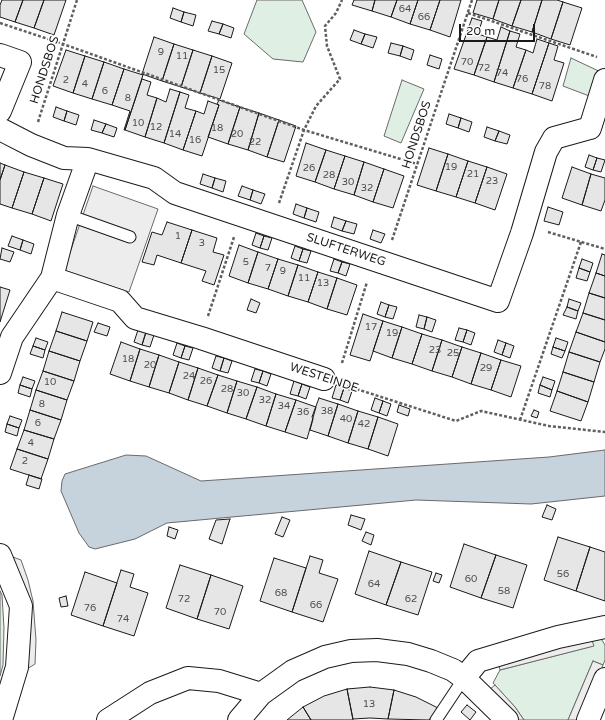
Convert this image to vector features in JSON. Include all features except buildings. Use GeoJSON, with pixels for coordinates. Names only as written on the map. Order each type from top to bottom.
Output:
{"type":"FeatureCollection","features":[{"type":"Feature","properties":{"kind":"street"},"geometry":{"type":"LineString","coordinates":[[0,55],[20,62],[0,111]]}},
{"type":"Feature","properties":{"kind":"street"},"geometry":{"type":"LineString","coordinates":[[597,130],[605,80]]}},
{"type":"Feature","properties":{"kind":"street","name":"SLUFTERWEG"},"geometry":{"type":"LineString","coordinates":[[0,129],[31,145],[64,158],[88,159],[154,178],[175,193],[498,301],[546,152],[554,138],[597,130]]}},
{"type":"Feature","properties":{"kind":"street"},"geometry":{"type":"LineString","coordinates":[[0,373],[12,337],[52,278],[68,215],[88,159]]}},
{"type":"Feature","properties":{"kind":"street","name":"WESTEINDE"},"geometry":{"type":"LineString","coordinates":[[52,278],[120,301],[135,318],[330,380]]}},
{"type":"Feature","properties":{"kind":"street"},"geometry":{"type":"LineString","coordinates":[[0,555],[21,606],[17,667],[1,720]]}},
{"type":"Feature","properties":{"kind":"street"},"geometry":{"type":"LineString","coordinates":[[464,678],[478,661],[605,626]]}},
{"type":"Feature","properties":{"kind":"street"},"geometry":{"type":"LineString","coordinates":[[240,720],[260,694],[293,671],[325,657],[351,651],[376,650],[408,654],[453,670],[464,678],[507,720]]}},
{"type":"Feature","properties":{"kind":"street"},"geometry":{"type":"LineString","coordinates":[[108,720],[150,692],[188,678],[219,681],[260,694]]}},
{"type":"Feature","properties":{"kind":"street"},"geometry":{"type":"LineString","coordinates":[[588,720],[605,679]]}},
{"type":"Feature","properties":{"kind":"lane"},"geometry":{"type":"LineString","coordinates":[[68,215],[130,237]]}},
{"type":"Feature","properties":{"kind":"lane"},"geometry":{"type":"LineString","coordinates":[[436,720],[464,678]]}},
{"type":"Feature","properties":{"kind":"path","name":"HONDSBOS"},"geometry":{"type":"LineString","coordinates":[[31,145],[77,0]]}},
{"type":"Feature","properties":{"kind":"path"},"geometry":{"type":"LineString","coordinates":[[271,225],[304,130],[316,106],[340,79],[327,46],[325,26],[336,12],[342,0]]}},
{"type":"Feature","properties":{"kind":"path","name":"HONDSBOS"},"geometry":{"type":"LineString","coordinates":[[330,380],[417,164],[472,0]]}},
{"type":"Feature","properties":{"kind":"path"},"geometry":{"type":"LineString","coordinates":[[468,13],[598,57]]}},
{"type":"Feature","properties":{"kind":"path"},"geometry":{"type":"LineString","coordinates":[[0,23],[304,130],[417,164]]}},
{"type":"Feature","properties":{"kind":"path"},"geometry":{"type":"LineString","coordinates":[[201,338],[242,216]]}},
{"type":"Feature","properties":{"kind":"path"},"geometry":{"type":"LineString","coordinates":[[524,224],[605,249]]}},
{"type":"Feature","properties":{"kind":"path"},"geometry":{"type":"LineString","coordinates":[[520,420],[581,242]]}},
{"type":"Feature","properties":{"kind":"path","name":"WESTEINDE"},"geometry":{"type":"LineString","coordinates":[[330,380],[456,421],[481,411],[549,426],[605,432]]}},
{"type":"Feature","properties":{"kind":"green space"},"geometry":{"type":"Polygon","coordinates":[[[257,0],[302,0],[316,32],[303,62],[273,59],[244,34],[257,0]]]}},
{"type":"Feature","properties":{"kind":"green space"},"geometry":{"type":"Polygon","coordinates":[[[571,58],[605,74],[605,102],[563,86],[571,58]]]}},
{"type":"Feature","properties":{"kind":"green space"},"geometry":{"type":"Polygon","coordinates":[[[402,80],[424,89],[401,143],[384,136],[402,80]]]}},
{"type":"Feature","properties":{"kind":"green space"},"geometry":{"type":"Polygon","coordinates":[[[0,591],[2,595],[4,628],[3,665],[0,676],[0,591]]]}},
{"type":"Feature","properties":{"kind":"green space"},"geometry":{"type":"Polygon","coordinates":[[[590,635],[600,637],[605,645],[605,660],[603,665],[593,661],[568,720],[524,720],[515,707],[493,683],[500,670],[593,646],[590,635]]]}},
{"type":"Feature","properties":{"kind":"shaded area"},"geometry":{"type":"Polygon","coordinates":[[[93,186],[158,209],[129,292],[64,270],[93,186]]]}},
{"type":"Feature","properties":{"kind":"shaded area"},"geometry":{"type":"Polygon","coordinates":[[[605,450],[605,496],[531,504],[416,500],[167,523],[135,539],[95,549],[89,547],[79,533],[61,491],[62,481],[65,474],[126,455],[146,456],[201,481],[549,457],[605,450]]]}},
{"type":"Feature","properties":{"kind":"shaded area"},"geometry":{"type":"Polygon","coordinates":[[[13,557],[21,560],[33,601],[36,640],[35,664],[27,669],[22,583],[13,557]]]}},
{"type":"Feature","properties":{"kind":"shaded area"},"geometry":{"type":"Polygon","coordinates":[[[590,635],[594,646],[500,670],[498,661],[590,635]]]}},
{"type":"Feature","properties":{"kind":"shaded area"},"geometry":{"type":"Polygon","coordinates":[[[593,661],[603,665],[580,720],[568,720],[593,661]]]}},
{"type":"Feature","properties":{"kind":"shaded area"},"geometry":{"type":"Polygon","coordinates":[[[495,685],[515,707],[524,720],[514,720],[489,690],[495,685]]]}}]}
